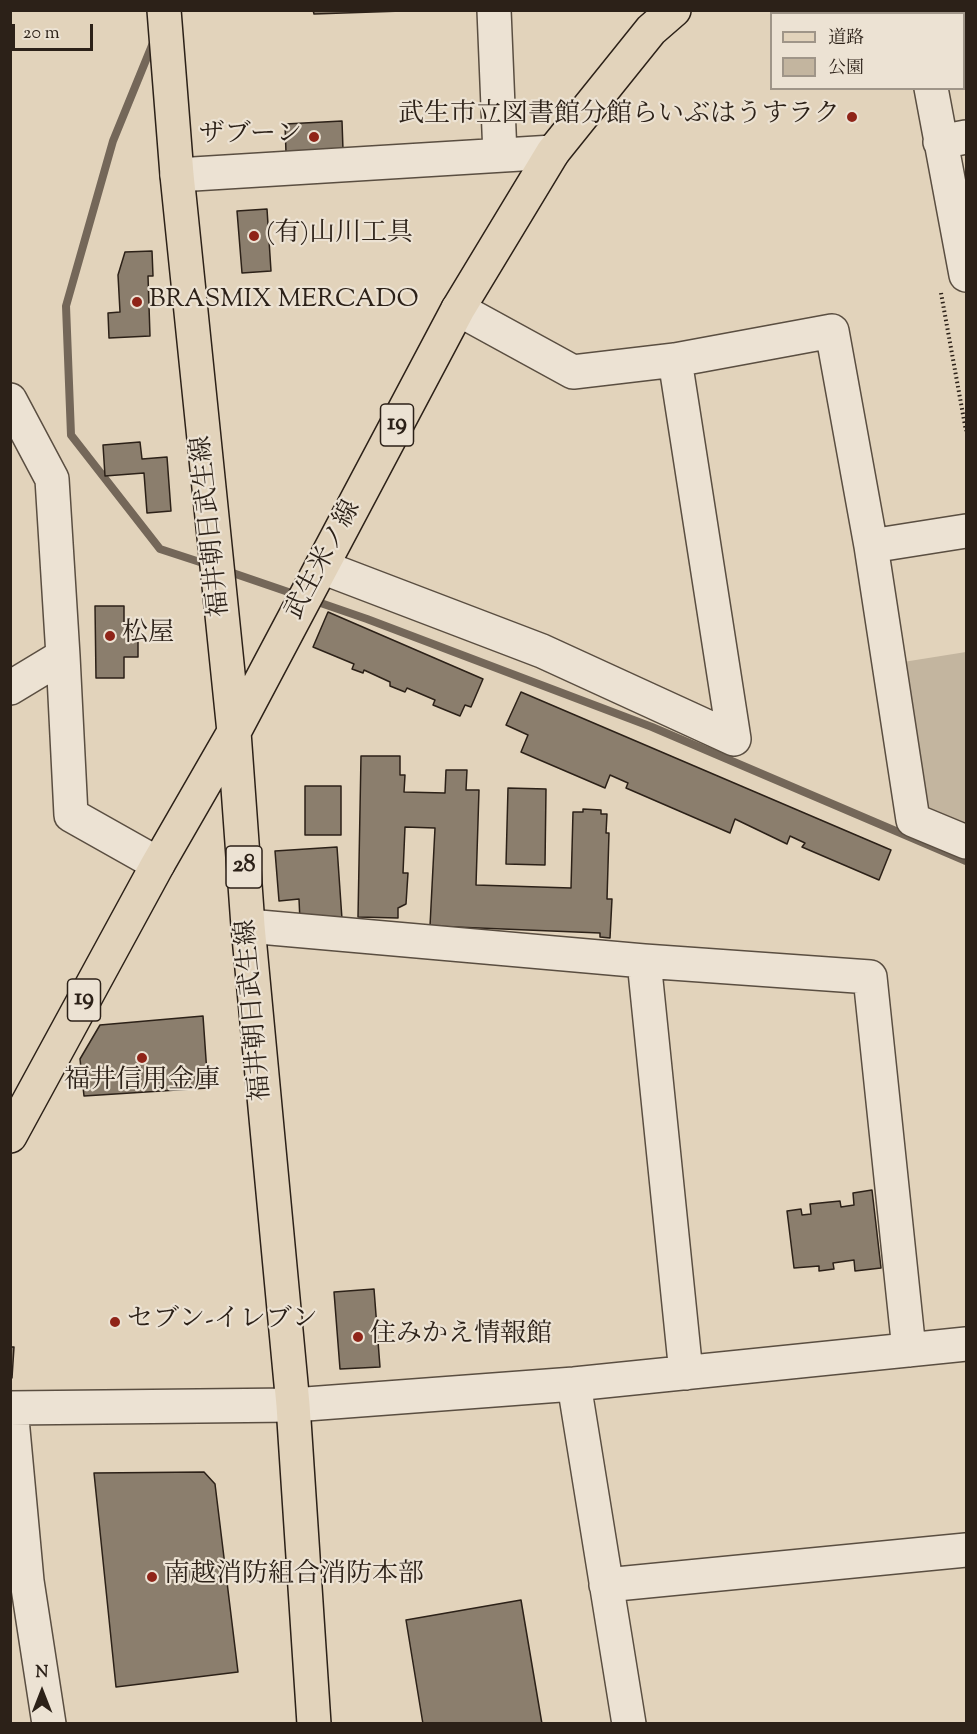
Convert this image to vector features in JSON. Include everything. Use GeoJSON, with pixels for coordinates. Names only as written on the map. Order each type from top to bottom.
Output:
{"type":"FeatureCollection","features":[{"type":"Feature","properties":{"kind":"main road","name":"福井朝日武生線"},"geometry":{"type":"LineString","coordinates":[[164,10],[177,175],[234,732],[248,926],[293,1405],[314,1724]]}},
{"type":"Feature","properties":{"kind":"main road","name":"武生米ノ線"},"geometry":{"type":"LineString","coordinates":[[10,1136],[158,864],[234,732],[458,309],[553,152],[651,30],[674,10]]}},
{"type":"Feature","properties":{"kind":"street"},"geometry":{"type":"LineString","coordinates":[[494,10],[500,155]]}},
{"type":"Feature","properties":{"kind":"street"},"geometry":{"type":"LineString","coordinates":[[932,90],[953,139],[966,275]]}},
{"type":"Feature","properties":{"kind":"street"},"geometry":{"type":"LineString","coordinates":[[177,175],[553,152]]}},
{"type":"Feature","properties":{"kind":"street"},"geometry":{"type":"LineString","coordinates":[[458,309],[573,372],[675,360],[832,331],[871,546],[913,820],[966,842]]}},
{"type":"Feature","properties":{"kind":"street"},"geometry":{"type":"LineString","coordinates":[[322,567],[542,651],[734,739],[675,360]]}},
{"type":"Feature","properties":{"kind":"street"},"geometry":{"type":"LineString","coordinates":[[10,400],[52,479],[71,815],[158,864]]}},
{"type":"Feature","properties":{"kind":"street"},"geometry":{"type":"LineString","coordinates":[[871,546],[966,531]]}},
{"type":"Feature","properties":{"kind":"street"},"geometry":{"type":"LineString","coordinates":[[10,688],[63,656]]}},
{"type":"Feature","properties":{"kind":"street"},"geometry":{"type":"LineString","coordinates":[[248,926],[644,961],[870,977],[909,1350]]}},
{"type":"Feature","properties":{"kind":"street"},"geometry":{"type":"LineString","coordinates":[[644,961],[686,1373]]}},
{"type":"Feature","properties":{"kind":"street"},"geometry":{"type":"LineString","coordinates":[[49,1724],[25,1667],[27,1581],[11,1408],[293,1405],[574,1384],[966,1344]]}},
{"type":"Feature","properties":{"kind":"street"},"geometry":{"type":"LineString","coordinates":[[574,1384],[629,1724]]}},
{"type":"Feature","properties":{"kind":"street"},"geometry":{"type":"LineString","coordinates":[[606,1585],[966,1550]]}},
{"type":"Feature","properties":{"kind":"green space"},"geometry":{"type":"Polygon","coordinates":[[[966,652],[966,827],[936,814],[917,797],[897,663],[966,652]]]}},
{"type":"Feature","properties":{"kind":"building"},"geometry":{"type":"Polygon","coordinates":[[[313,10],[432,10],[314,14],[313,10]]]}},
{"type":"Feature","properties":{"kind":"building"},"geometry":{"type":"Polygon","coordinates":[[[342,121],[343,150],[286,153],[285,124],[342,121]]]}},
{"type":"Feature","properties":{"kind":"building"},"geometry":{"type":"Polygon","coordinates":[[[267,209],[271,271],[242,273],[237,211],[267,209]]]}},
{"type":"Feature","properties":{"kind":"building"},"geometry":{"type":"Polygon","coordinates":[[[152,251],[153,276],[148,276],[150,336],[109,338],[108,313],[120,312],[118,275],[125,252],[152,251]]]}},
{"type":"Feature","properties":{"kind":"building"},"geometry":{"type":"Polygon","coordinates":[[[140,442],[142,459],[167,457],[171,511],[147,513],[144,473],[105,476],[103,445],[140,442]]]}},
{"type":"Feature","properties":{"kind":"building"},"geometry":{"type":"Polygon","coordinates":[[[95,606],[124,606],[124,626],[138,626],[138,657],[124,657],[124,678],[96,678],[95,606]]]}},
{"type":"Feature","properties":{"kind":"building"},"geometry":{"type":"Polygon","coordinates":[[[328,612],[483,679],[471,707],[465,705],[460,716],[433,705],[435,700],[407,688],[405,692],[390,686],[390,682],[364,670],[363,673],[352,669],[354,664],[313,647],[328,612]]]}},
{"type":"Feature","properties":{"kind":"building"},"geometry":{"type":"Polygon","coordinates":[[[521,692],[891,850],[879,880],[802,847],[805,843],[790,836],[787,844],[735,819],[730,833],[626,788],[628,783],[610,775],[605,788],[521,752],[528,735],[506,725],[521,692]]]}},
{"type":"Feature","properties":{"kind":"building"},"geometry":{"type":"Polygon","coordinates":[[[361,756],[400,756],[400,775],[405,775],[404,792],[445,793],[446,770],[467,770],[466,790],[479,790],[476,885],[571,888],[573,812],[583,812],[583,809],[601,810],[601,814],[607,814],[606,833],[609,833],[607,899],[612,899],[610,938],[600,937],[600,933],[430,926],[435,828],[405,827],[403,873],[408,873],[406,904],[398,908],[398,918],[358,917],[361,756]]]}},
{"type":"Feature","properties":{"kind":"building"},"geometry":{"type":"Polygon","coordinates":[[[305,786],[341,786],[341,835],[305,835],[305,786]]]}},
{"type":"Feature","properties":{"kind":"building"},"geometry":{"type":"Polygon","coordinates":[[[508,788],[546,789],[545,865],[506,864],[508,788]]]}},
{"type":"Feature","properties":{"kind":"building"},"geometry":{"type":"Polygon","coordinates":[[[337,847],[342,919],[300,921],[299,899],[279,901],[275,851],[337,847]]]}},
{"type":"Feature","properties":{"kind":"building"},"geometry":{"type":"Polygon","coordinates":[[[203,1016],[208,1088],[84,1096],[80,1059],[100,1025],[203,1016]]]}},
{"type":"Feature","properties":{"kind":"building"},"geometry":{"type":"Polygon","coordinates":[[[872,1190],[881,1268],[855,1271],[854,1260],[833,1263],[834,1269],[819,1271],[819,1266],[794,1268],[787,1211],[801,1209],[802,1215],[811,1214],[810,1204],[840,1201],[841,1207],[854,1205],[853,1193],[872,1190]]]}},
{"type":"Feature","properties":{"kind":"building"},"geometry":{"type":"Polygon","coordinates":[[[374,1289],[380,1367],[340,1369],[334,1292],[374,1289]]]}},
{"type":"Feature","properties":{"kind":"building"},"geometry":{"type":"Polygon","coordinates":[[[10,1347],[14,1347],[12,1378],[10,1378],[10,1347]]]}},
{"type":"Feature","properties":{"kind":"building"},"geometry":{"type":"Polygon","coordinates":[[[204,1472],[215,1484],[238,1672],[116,1687],[94,1473],[204,1472]]]}},
{"type":"Feature","properties":{"kind":"building"},"geometry":{"type":"Polygon","coordinates":[[[521,1600],[542,1724],[423,1724],[406,1620],[521,1600]]]}},
{"type":"Feature","properties":{"kind":"waterway"},"geometry":{"type":"LineString","coordinates":[[155,38],[113,141],[66,306],[71,435],[160,549],[209,565]]}},
{"type":"Feature","properties":{"kind":"waterway"},"geometry":{"type":"LineString","coordinates":[[224,570],[300,596]]}},
{"type":"Feature","properties":{"kind":"waterway"},"geometry":{"type":"LineString","coordinates":[[312,600],[652,727],[966,861]]}},
{"type":"Feature","properties":{"kind":"place","name":"武生市立図書館分館らいぶはうすラク"},"geometry":{"type":"Point","coordinates":[852,117]}},
{"type":"Feature","properties":{"kind":"place","name":"ザブーン"},"geometry":{"type":"Point","coordinates":[314,137]}},
{"type":"Feature","properties":{"kind":"place","name":"(有)山川工具"},"geometry":{"type":"Point","coordinates":[254,236]}},
{"type":"Feature","properties":{"kind":"place","name":"BRASMIX MERCADO"},"geometry":{"type":"Point","coordinates":[137,302]}},
{"type":"Feature","properties":{"kind":"place","name":"松屋"},"geometry":{"type":"Point","coordinates":[110,636]}},
{"type":"Feature","properties":{"kind":"place","name":"福井信用金庫"},"geometry":{"type":"Point","coordinates":[142,1058]}},
{"type":"Feature","properties":{"kind":"place","name":"セブン-イレブン"},"geometry":{"type":"Point","coordinates":[115,1322]}},
{"type":"Feature","properties":{"kind":"place","name":"住みかえ情報館"},"geometry":{"type":"Point","coordinates":[358,1337]}},
{"type":"Feature","properties":{"kind":"place","name":"南越消防組合消防本部"},"geometry":{"type":"Point","coordinates":[152,1577]}}]}
